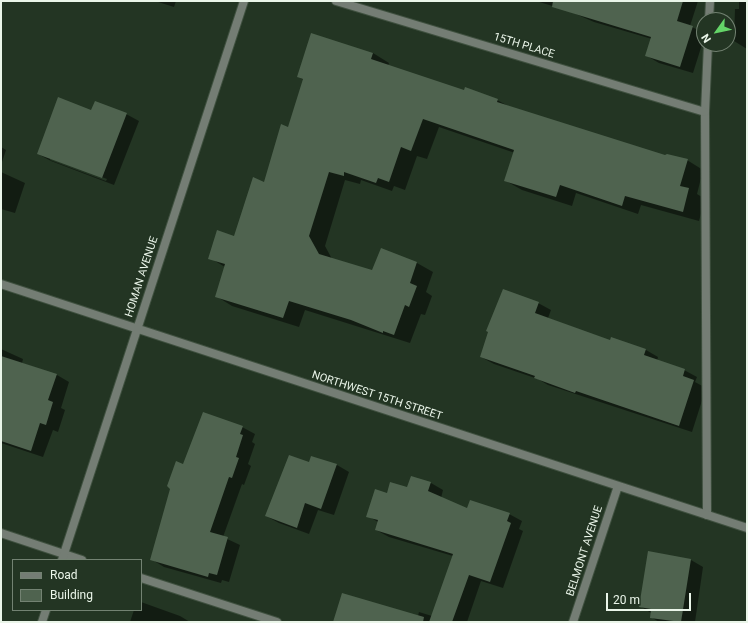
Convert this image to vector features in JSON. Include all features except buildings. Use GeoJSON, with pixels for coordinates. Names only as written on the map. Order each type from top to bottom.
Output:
{"type":"FeatureCollection","features":[{"type":"Feature","properties":{"kind":"street","name":"HOMAN AVENUE"},"geometry":{"type":"LineString","coordinates":[[63,557],[244,1]]}},
{"type":"Feature","properties":{"kind":"street","name":"15TH PLACE"},"geometry":{"type":"LineString","coordinates":[[336,1],[705,112]]}},
{"type":"Feature","properties":{"kind":"street"},"geometry":{"type":"LineString","coordinates":[[709,12],[710,1]]}},
{"type":"Feature","properties":{"kind":"street"},"geometry":{"type":"LineString","coordinates":[[707,515],[705,112],[708,52]]}},
{"type":"Feature","properties":{"kind":"street","name":"NORTHWEST 15TH STREET"},"geometry":{"type":"LineString","coordinates":[[1,284],[747,528]]}},
{"type":"Feature","properties":{"kind":"street","name":"BELMONT AVENUE"},"geometry":{"type":"LineString","coordinates":[[573,622],[618,486]]}},
{"type":"Feature","properties":{"kind":"street"},"geometry":{"type":"LineString","coordinates":[[1,533],[63,557],[76,559]]}},
{"type":"Feature","properties":{"kind":"street"},"geometry":{"type":"LineString","coordinates":[[142,578],[277,622]]}},
{"type":"Feature","properties":{"kind":"street"},"geometry":{"type":"LineString","coordinates":[[42,622],[46,611]]}}]}
